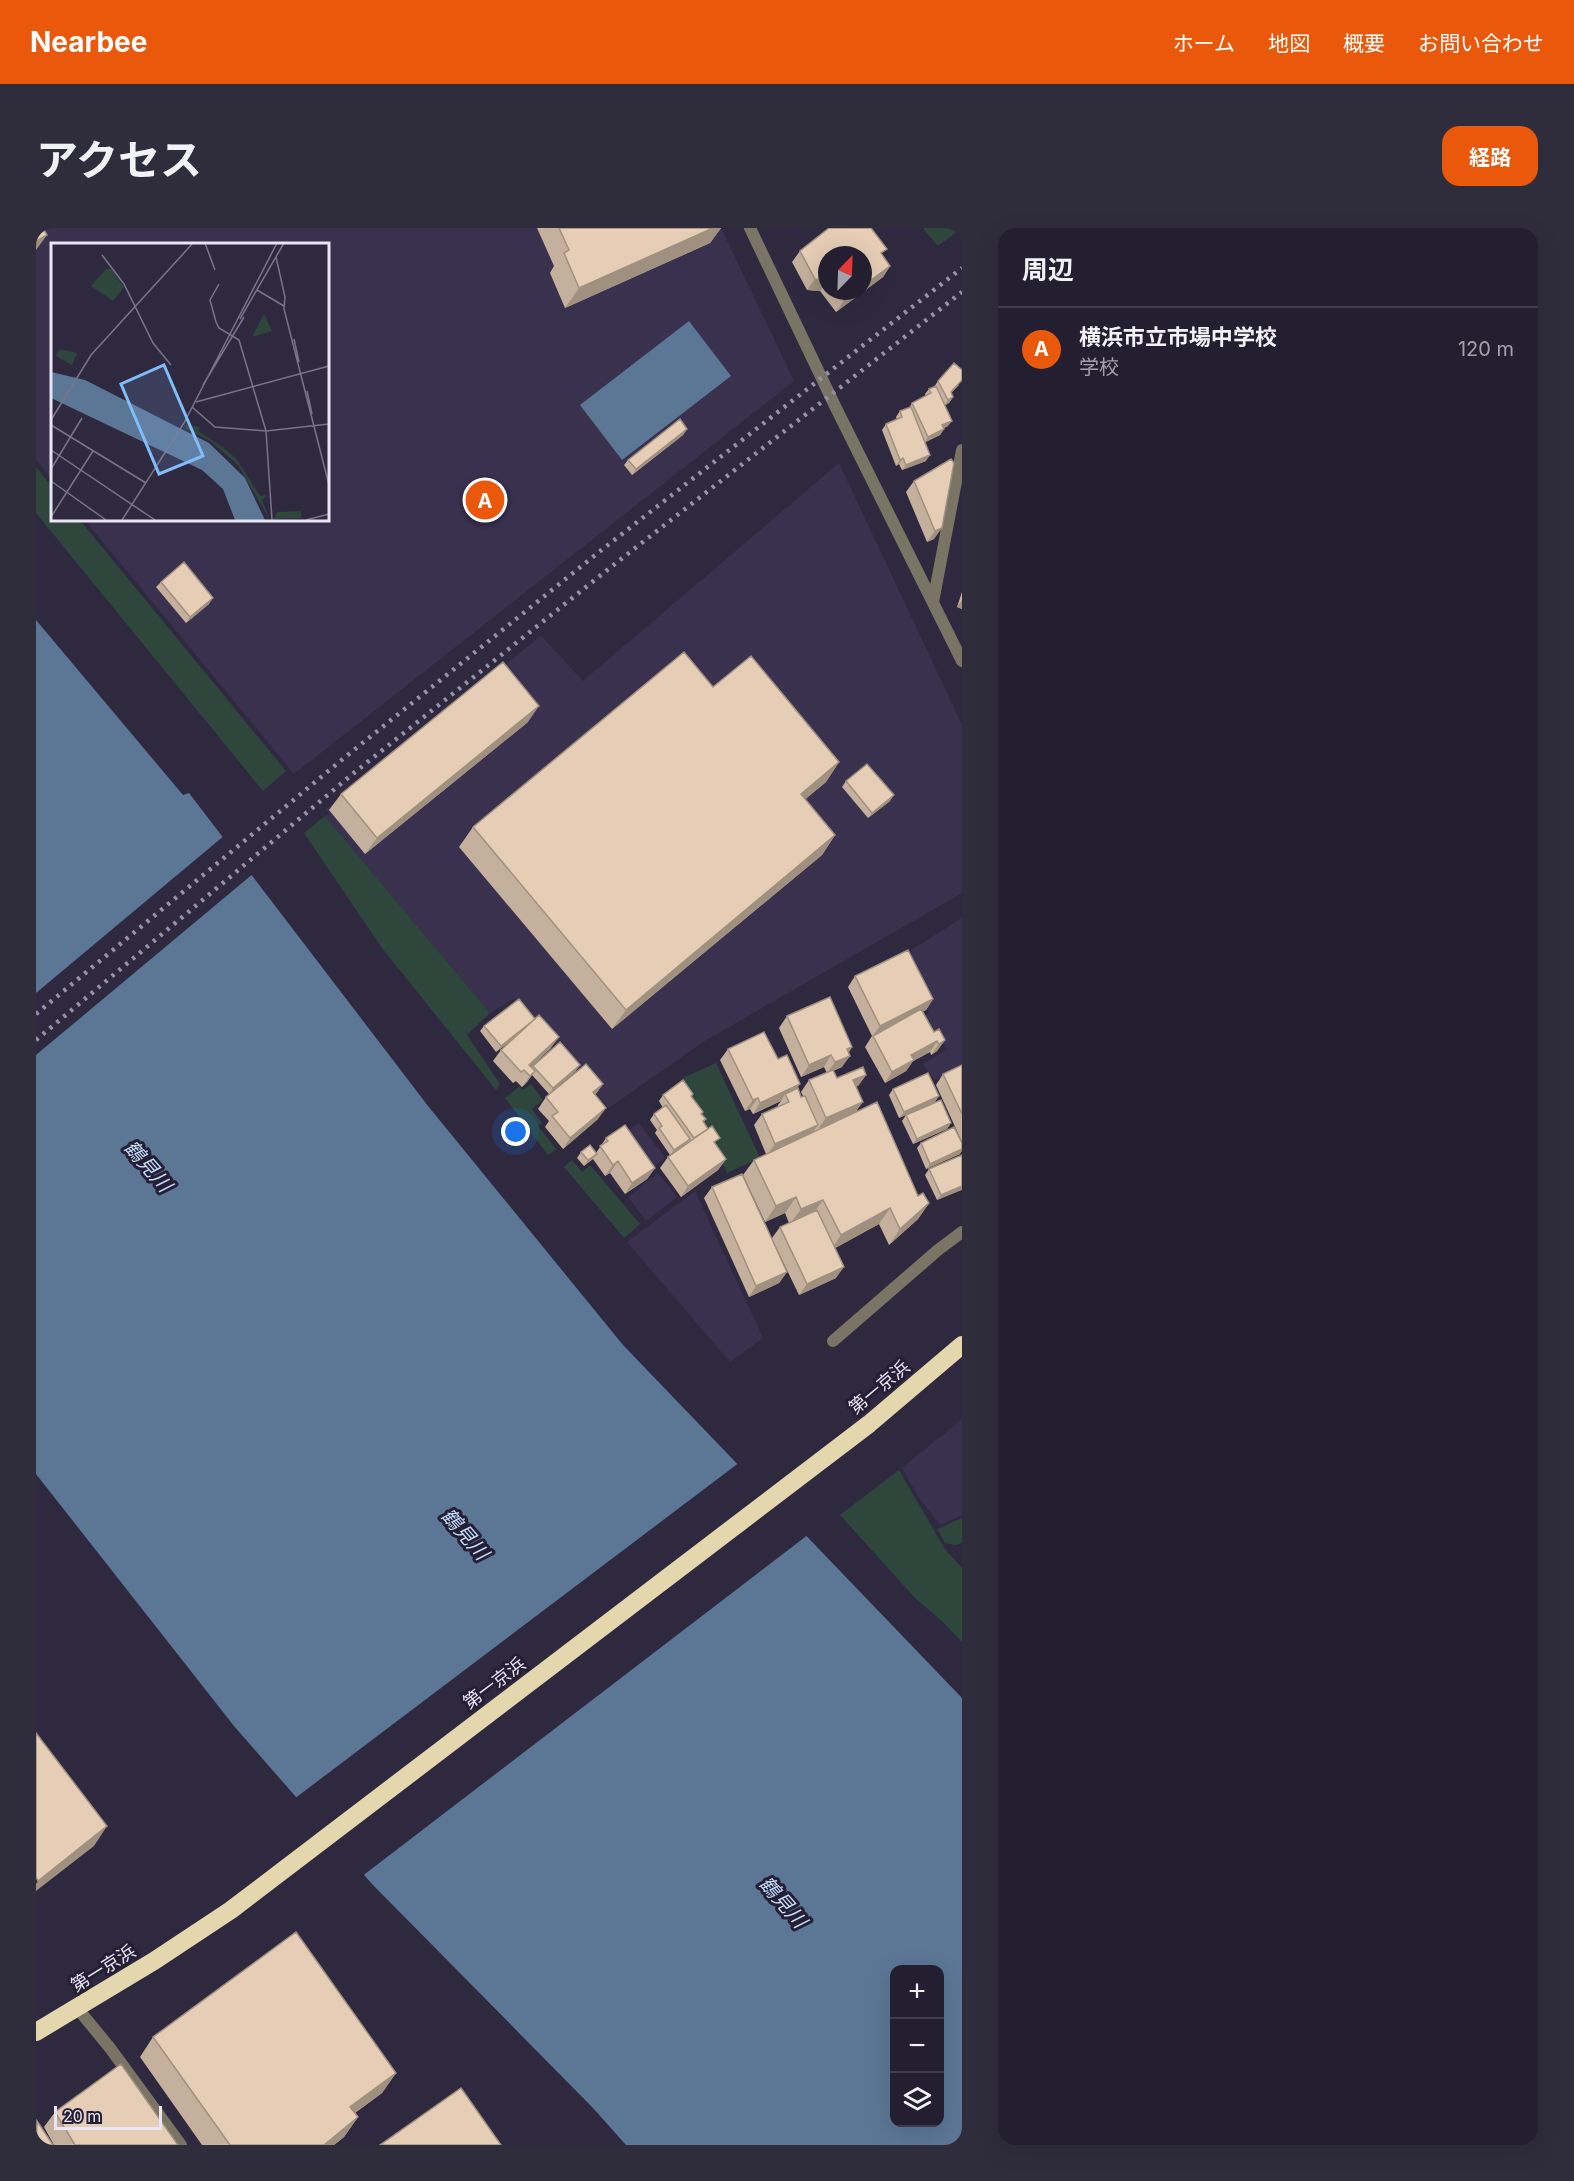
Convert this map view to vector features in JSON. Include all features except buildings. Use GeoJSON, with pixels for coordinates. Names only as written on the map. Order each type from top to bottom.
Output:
{"type":"FeatureCollection","features":[{"type":"Feature","properties":{"kind":"highway","name":"第一京浜"},"geometry":{"type":"LineString","coordinates":[[38,2027],[78,2009],[231,1910],[869,1424],[962,1345]]}},
{"type":"Feature","properties":{"kind":"street"},"geometry":{"type":"LineString","coordinates":[[750,228],[836,408],[962,661]]}},
{"type":"Feature","properties":{"kind":"street"},"geometry":{"type":"LineString","coordinates":[[933,602],[962,450]]}},
{"type":"Feature","properties":{"kind":"street"},"geometry":{"type":"LineString","coordinates":[[833,1341],[962,1232]]}},
{"type":"Feature","properties":{"kind":"street"},"geometry":{"type":"LineString","coordinates":[[78,2009],[110,2048],[181,2145]]}},
{"type":"Feature","properties":{"kind":"shaded area"},"geometry":{"type":"Polygon","coordinates":[[[36,228],[721,228],[794,381],[294,774],[85,520],[328,520],[328,243],[51,243],[51,479],[36,460],[36,228]]]}},
{"type":"Feature","properties":{"kind":"shaded area"},"geometry":{"type":"Polygon","coordinates":[[[839,463],[962,725],[962,893],[703,1042],[609,1108],[515,998],[490,1013],[325,816],[329,814],[326,809],[541,636],[583,681],[839,463]]]}},
{"type":"Feature","properties":{"kind":"shaded area"},"geometry":{"type":"Polygon","coordinates":[[[962,918],[962,1067],[935,1080],[923,1064],[947,1049],[922,1018],[929,1013],[905,954],[962,918]]]}},
{"type":"Feature","properties":{"kind":"shaded area"},"geometry":{"type":"Polygon","coordinates":[[[639,1123],[665,1158],[650,1170],[624,1134],[639,1123]]]}},
{"type":"Feature","properties":{"kind":"shaded area"},"geometry":{"type":"Polygon","coordinates":[[[658,1173],[677,1197],[646,1221],[628,1197],[658,1173]]]}},
{"type":"Feature","properties":{"kind":"shaded area"},"geometry":{"type":"Polygon","coordinates":[[[695,1191],[763,1338],[730,1362],[627,1242],[695,1191]]]}},
{"type":"Feature","properties":{"kind":"shaded area"},"geometry":{"type":"Polygon","coordinates":[[[962,1419],[962,1515],[940,1525],[919,1498],[902,1468],[962,1419]]]}},
{"type":"Feature","properties":{"kind":"green space"},"geometry":{"type":"Polygon","coordinates":[[[923,228],[962,228],[938,246],[923,228]]]}},
{"type":"Feature","properties":{"kind":"green space"},"geometry":{"type":"Polygon","coordinates":[[[36,467],[51,486],[51,520],[80,520],[286,771],[263,791],[36,513],[36,467]]]}},
{"type":"Feature","properties":{"kind":"green space"},"geometry":{"type":"Polygon","coordinates":[[[325,816],[490,1013],[467,1035],[500,1084],[496,1090],[382,948],[304,833],[325,816]]]}},
{"type":"Feature","properties":{"kind":"green space"},"geometry":{"type":"Polygon","coordinates":[[[716,1063],[760,1158],[727,1173],[683,1078],[716,1063]]]}},
{"type":"Feature","properties":{"kind":"green space"},"geometry":{"type":"Polygon","coordinates":[[[531,1084],[543,1100],[532,1109],[542,1123],[538,1126],[556,1149],[548,1155],[505,1098],[520,1086],[523,1090],[531,1084]]]}},
{"type":"Feature","properties":{"kind":"green space"},"geometry":{"type":"Polygon","coordinates":[[[572,1160],[582,1172],[590,1165],[640,1224],[624,1238],[564,1167],[572,1160]]]}},
{"type":"Feature","properties":{"kind":"green space"},"geometry":{"type":"Polygon","coordinates":[[[899,1470],[945,1549],[962,1568],[962,1642],[916,1599],[840,1515],[899,1470]]]}},
{"type":"Feature","properties":{"kind":"green space"},"geometry":{"type":"Polygon","coordinates":[[[962,1518],[962,1543],[956,1545],[945,1543],[937,1529],[962,1518]]]}},
{"type":"Feature","properties":{"kind":"water"},"geometry":{"type":"Polygon","coordinates":[[[689,321],[731,376],[622,460],[580,405],[689,321]]]}},
{"type":"Feature","properties":{"kind":"water","name":"鶴見川"},"geometry":{"type":"Polygon","coordinates":[[[36,620],[183,795],[189,793],[428,1106],[623,1345],[962,1698],[962,2145],[626,2145],[593,2108],[372,1884],[234,1726],[36,1474],[36,620]]]}},
{"type":"Feature","properties":{"kind":"pier"},"geometry":{"type":"Polygon","coordinates":[[[225,835],[254,873],[36,1055],[36,993],[225,835]]]}},
{"type":"Feature","properties":{"kind":"pier"},"geometry":{"type":"Polygon","coordinates":[[[740,1462],[809,1534],[361,1877],[294,1799],[740,1462]]]}},
{"type":"Feature","properties":{"kind":"railway"},"geometry":{"type":"LineString","coordinates":[[36,1014],[344,758],[599,552],[962,268]]}},
{"type":"Feature","properties":{"kind":"railway"},"geometry":{"type":"LineString","coordinates":[[36,1040],[355,772],[611,567],[962,292]]}},
{"type":"Feature","properties":{"kind":"place","name":"横浜市立市場中学校"},"geometry":{"type":"Point","coordinates":[485,500]}}]}
